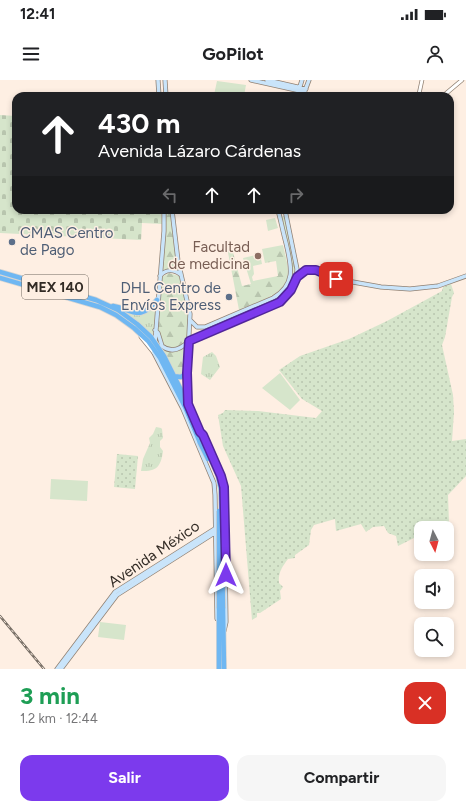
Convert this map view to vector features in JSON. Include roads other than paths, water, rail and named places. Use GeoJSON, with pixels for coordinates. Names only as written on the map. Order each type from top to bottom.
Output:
{"type":"FeatureCollection","features":[{"type":"Feature","properties":{"kind":"highway","name":"MEX 140"},"geometry":{"type":"LineString","coordinates":[[0,272],[88,297],[108,306],[137,324],[155,342],[175,377],[200,432],[202,442]]}},
{"type":"Feature","properties":{"kind":"highway","name":"MEX 140"},"geometry":{"type":"LineString","coordinates":[[0,278],[88,302],[116,315],[140,333],[154,351],[167,373],[218,475],[221,490],[221,608],[224,669]]}},
{"type":"Feature","properties":{"kind":"highway"},"geometry":{"type":"LineString","coordinates":[[108,306],[116,306],[131,312],[139,313],[150,309],[157,300]]}},
{"type":"Feature","properties":{"kind":"highway"},"geometry":{"type":"LineString","coordinates":[[167,373],[175,377],[183,376],[188,370]]}},
{"type":"Feature","properties":{"kind":"highway","name":"MEX 140"},"geometry":{"type":"LineString","coordinates":[[219,669],[222,633]]}},
{"type":"Feature","properties":{"kind":"main road"},"geometry":{"type":"LineString","coordinates":[[158,80],[159,92]]}},
{"type":"Feature","properties":{"kind":"main road"},"geometry":{"type":"LineString","coordinates":[[165,80],[166,92]]}},
{"type":"Feature","properties":{"kind":"main road"},"geometry":{"type":"LineString","coordinates":[[253,80],[299,89]]}},
{"type":"Feature","properties":{"kind":"main road"},"geometry":{"type":"LineString","coordinates":[[267,80],[299,89],[304,92],[309,80]]}},
{"type":"Feature","properties":{"kind":"main road"},"geometry":{"type":"LineString","coordinates":[[298,92],[302,80]]}},
{"type":"Feature","properties":{"kind":"main road"},"geometry":{"type":"LineString","coordinates":[[158,86],[162,84],[165,86]]}},
{"type":"Feature","properties":{"kind":"main road"},"geometry":{"type":"LineString","coordinates":[[164,214],[164,231],[157,300],[154,351],[183,409],[214,483],[217,624],[222,633]]}},
{"type":"Feature","properties":{"kind":"main road"},"geometry":{"type":"LineString","coordinates":[[172,214],[177,254],[189,307],[188,404]]}},
{"type":"Feature","properties":{"kind":"main road"},"geometry":{"type":"LineString","coordinates":[[190,320],[197,327],[202,328],[273,298],[283,291],[287,285],[291,272],[291,266],[279,214]]}},
{"type":"Feature","properties":{"kind":"main road"},"geometry":{"type":"LineString","coordinates":[[155,330],[158,333],[161,344],[165,349],[178,349],[189,341],[210,331],[280,302],[291,290],[297,277],[297,264],[286,214]]}},
{"type":"Feature","properties":{"kind":"main road"},"geometry":{"type":"LineString","coordinates":[[297,264],[306,270],[316,270],[336,279],[381,287],[405,289],[431,287],[466,276]]}},
{"type":"Feature","properties":{"kind":"main road"},"geometry":{"type":"LineString","coordinates":[[159,277],[163,273],[171,270],[181,275]]}},
{"type":"Feature","properties":{"kind":"main road"},"geometry":{"type":"LineString","coordinates":[[297,277],[306,270]]}},
{"type":"Feature","properties":{"kind":"main road"},"geometry":{"type":"LineString","coordinates":[[208,326],[210,331]]}},
{"type":"Feature","properties":{"kind":"main road"},"geometry":{"type":"LineString","coordinates":[[200,432],[203,435],[223,482],[226,622],[222,633]]}},
{"type":"Feature","properties":{"kind":"main road","name":"Avenida México"},"geometry":{"type":"LineString","coordinates":[[59,669],[117,595],[225,525]]}},
{"type":"Feature","properties":{"kind":"street"},"geometry":{"type":"LineString","coordinates":[[420,92],[422,80]]}},
{"type":"Feature","properties":{"kind":"street"},"geometry":{"type":"LineString","coordinates":[[448,92],[462,80]]}},
{"type":"Feature","properties":{"kind":"railway"},"geometry":{"type":"LineString","coordinates":[[0,616],[44,669]]}},
{"type":"Feature","properties":{"kind":"place","name":"CMAS Centro de Pago"},"geometry":{"type":"Point","coordinates":[12,242]}},
{"type":"Feature","properties":{"kind":"place","name":"Facultad de medicina"},"geometry":{"type":"Point","coordinates":[258,256]}},
{"type":"Feature","properties":{"kind":"place","name":"DHL Centro de Envíos Express"},"geometry":{"type":"Point","coordinates":[229,297]}}]}
